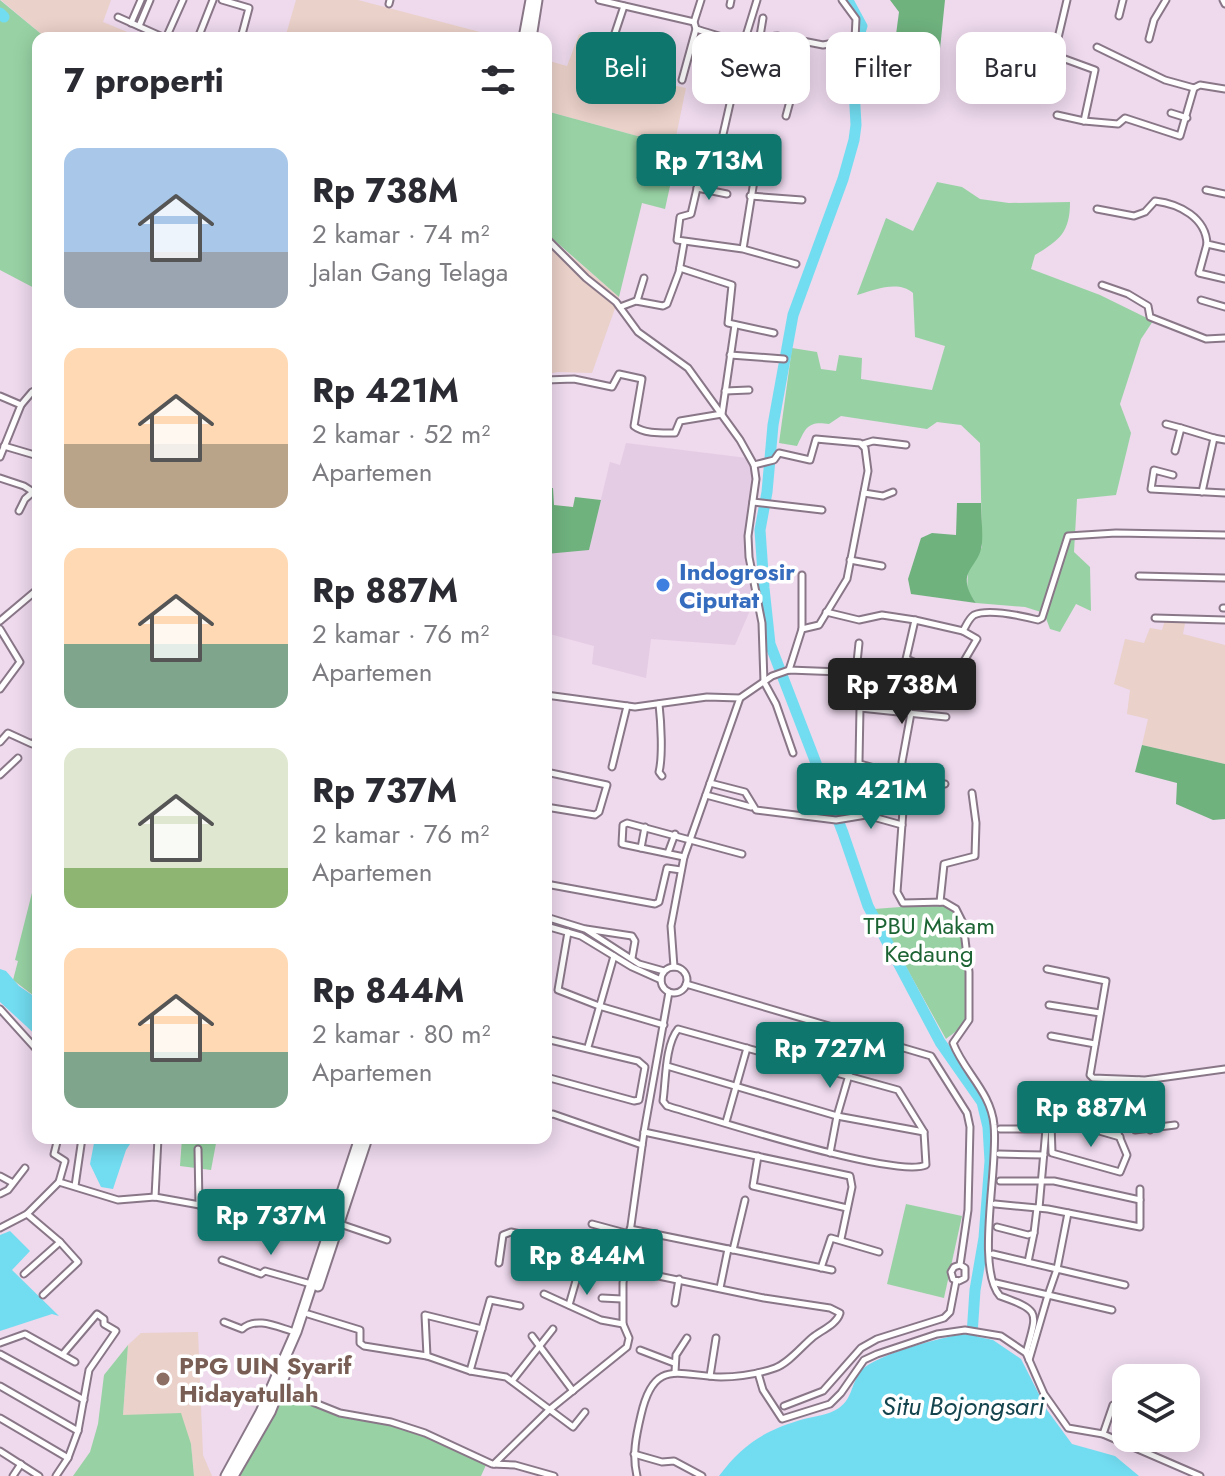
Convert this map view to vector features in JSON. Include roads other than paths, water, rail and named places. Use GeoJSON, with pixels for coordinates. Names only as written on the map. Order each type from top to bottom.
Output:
{"type":"FeatureCollection","features":[{"type":"Feature","properties":{"kind":"highway"},"geometry":{"type":"LineString","coordinates":[[531,0],[531,32]]}},
{"type":"Feature","properties":{"kind":"highway"},"geometry":{"type":"LineString","coordinates":[[526,32],[537,0]]}},
{"type":"Feature","properties":{"kind":"highway"},"geometry":{"type":"LineString","coordinates":[[226,1476],[277,1387],[312,1285],[339,1219],[358,1144]]}},
{"type":"Feature","properties":{"kind":"highway"},"geometry":{"type":"LineString","coordinates":[[233,1476],[277,1387],[308,1314],[365,1144]]}},
{"type":"Feature","properties":{"kind":"street"},"geometry":{"type":"LineString","coordinates":[[131,23],[141,0]]}},
{"type":"Feature","properties":{"kind":"street"},"geometry":{"type":"LineString","coordinates":[[139,26],[150,0]]}},
{"type":"Feature","properties":{"kind":"street"},"geometry":{"type":"LineString","coordinates":[[168,32],[183,0]]}},
{"type":"Feature","properties":{"kind":"street"},"geometry":{"type":"LineString","coordinates":[[200,32],[213,0]]}},
{"type":"Feature","properties":{"kind":"street"},"geometry":{"type":"LineString","coordinates":[[222,0],[249,8],[243,32]]}},
{"type":"Feature","properties":{"kind":"street"},"geometry":{"type":"LineString","coordinates":[[599,0],[627,5],[718,32]]}},
{"type":"Feature","properties":{"kind":"street"},"geometry":{"type":"LineString","coordinates":[[682,80],[701,0]]}},
{"type":"Feature","properties":{"kind":"street"},"geometry":{"type":"LineString","coordinates":[[747,32],[757,0]]}},
{"type":"Feature","properties":{"kind":"street"},"geometry":{"type":"LineString","coordinates":[[842,0],[856,19],[855,32]]}},
{"type":"Feature","properties":{"kind":"street"},"geometry":{"type":"LineString","coordinates":[[1067,0],[1054,55],[1095,70],[1084,121]]}},
{"type":"Feature","properties":{"kind":"street"},"geometry":{"type":"LineString","coordinates":[[1119,16],[1123,0]]}},
{"type":"Feature","properties":{"kind":"street"},"geometry":{"type":"LineString","coordinates":[[1149,39],[1154,20],[1166,0]]}},
{"type":"Feature","properties":{"kind":"street"},"geometry":{"type":"LineString","coordinates":[[616,32],[627,5]]}},
{"type":"Feature","properties":{"kind":"street"},"geometry":{"type":"LineString","coordinates":[[118,17],[152,32]]}},
{"type":"Feature","properties":{"kind":"street"},"geometry":{"type":"LineString","coordinates":[[761,32],[763,18]]}},
{"type":"Feature","properties":{"kind":"street"},"geometry":{"type":"LineString","coordinates":[[1097,47],[1165,80],[1194,88],[1200,85],[1225,89]]}},
{"type":"Feature","properties":{"kind":"street"},"geometry":{"type":"LineString","coordinates":[[1057,115],[1118,124],[1125,118],[1180,136],[1194,88]]}},
{"type":"Feature","properties":{"kind":"street"},"geometry":{"type":"LineString","coordinates":[[719,152],[730,104]]}},
{"type":"Feature","properties":{"kind":"street"},"geometry":{"type":"LineString","coordinates":[[786,116],[789,104]]}},
{"type":"Feature","properties":{"kind":"street"},"geometry":{"type":"LineString","coordinates":[[1171,113],[1187,118]]}},
{"type":"Feature","properties":{"kind":"street"},"geometry":{"type":"LineString","coordinates":[[743,249],[758,156],[743,151],[739,155],[706,150],[691,215],[680,218],[676,238],[684,243],[743,249],[796,264]]}},
{"type":"Feature","properties":{"kind":"street"},"geometry":{"type":"LineString","coordinates":[[697,188],[727,194]]}},
{"type":"Feature","properties":{"kind":"street"},"geometry":{"type":"LineString","coordinates":[[1206,190],[1225,194]]}},
{"type":"Feature","properties":{"kind":"street"},"geometry":{"type":"LineString","coordinates":[[750,196],[802,200]]}},
{"type":"Feature","properties":{"kind":"street"},"geometry":{"type":"LineString","coordinates":[[1097,209],[1134,216],[1145,212],[1155,201],[1186,211],[1199,221],[1206,232],[1207,244],[1199,273],[1225,279]]}},
{"type":"Feature","properties":{"kind":"street"},"geometry":{"type":"LineString","coordinates":[[620,307],[637,301],[666,305],[680,268],[684,243]]}},
{"type":"Feature","properties":{"kind":"street"},"geometry":{"type":"LineString","coordinates":[[552,244],[620,307],[643,336],[688,368],[754,465],[757,475],[749,557],[762,623],[764,682],[776,704],[793,753]]}},
{"type":"Feature","properties":{"kind":"street"},"geometry":{"type":"LineString","coordinates":[[1207,244],[1225,248]]}},
{"type":"Feature","properties":{"kind":"street"},"geometry":{"type":"LineString","coordinates":[[680,268],[732,285],[727,322],[774,333]]}},
{"type":"Feature","properties":{"kind":"street"},"geometry":{"type":"LineString","coordinates":[[637,301],[644,278]]}},
{"type":"Feature","properties":{"kind":"street"},"geometry":{"type":"LineString","coordinates":[[1102,285],[1128,294],[1148,306],[1150,317],[1206,339],[1225,338]]}},
{"type":"Feature","properties":{"kind":"street"},"geometry":{"type":"LineString","coordinates":[[1201,300],[1225,307]]}},
{"type":"Feature","properties":{"kind":"street"},"geometry":{"type":"LineString","coordinates":[[722,414],[735,325]]}},
{"type":"Feature","properties":{"kind":"street"},"geometry":{"type":"LineString","coordinates":[[730,355],[784,359]]}},
{"type":"Feature","properties":{"kind":"street"},"geometry":{"type":"LineString","coordinates":[[552,380],[574,379],[612,387],[619,374],[643,380],[634,426],[646,431],[675,433],[681,421],[722,414]]}},
{"type":"Feature","properties":{"kind":"street"},"geometry":{"type":"LineString","coordinates":[[725,391],[749,390]]}},
{"type":"Feature","properties":{"kind":"street"},"geometry":{"type":"LineString","coordinates":[[0,457],[21,405],[32,392]]}},
{"type":"Feature","properties":{"kind":"street"},"geometry":{"type":"LineString","coordinates":[[0,396],[21,405]]}},
{"type":"Feature","properties":{"kind":"street"},"geometry":{"type":"LineString","coordinates":[[1166,424],[1225,440]]}},
{"type":"Feature","properties":{"kind":"street"},"geometry":{"type":"LineString","coordinates":[[1175,451],[1181,428]]}},
{"type":"Feature","properties":{"kind":"street"},"geometry":{"type":"LineString","coordinates":[[1202,492],[1214,438]]}},
{"type":"Feature","properties":{"kind":"street"},"geometry":{"type":"LineString","coordinates":[[754,465],[774,460],[778,453],[810,460],[816,439],[906,445]]}},
{"type":"Feature","properties":{"kind":"street"},"geometry":{"type":"LineString","coordinates":[[802,629],[819,625],[846,582],[868,467],[863,444]]}},
{"type":"Feature","properties":{"kind":"street"},"geometry":{"type":"LineString","coordinates":[[4,446],[32,454]]}},
{"type":"Feature","properties":{"kind":"street"},"geometry":{"type":"LineString","coordinates":[[1173,475],[1154,470],[1151,489],[1225,493]]}},
{"type":"Feature","properties":{"kind":"street"},"geometry":{"type":"LineString","coordinates":[[0,478],[32,491]]}},
{"type":"Feature","properties":{"kind":"street"},"geometry":{"type":"LineString","coordinates":[[864,493],[883,496],[893,492]]}},
{"type":"Feature","properties":{"kind":"street"},"geometry":{"type":"LineString","coordinates":[[19,511],[25,499],[32,496]]}},
{"type":"Feature","properties":{"kind":"street"},"geometry":{"type":"LineString","coordinates":[[753,502],[822,510]]}},
{"type":"Feature","properties":{"kind":"street"},"geometry":{"type":"LineString","coordinates":[[963,631],[976,614],[1011,613],[1040,618],[1068,536],[1116,533],[1225,535]]}},
{"type":"Feature","properties":{"kind":"street"},"geometry":{"type":"LineString","coordinates":[[850,560],[882,566]]}},
{"type":"Feature","properties":{"kind":"street"},"geometry":{"type":"LineString","coordinates":[[785,671],[802,629],[802,575]]}},
{"type":"Feature","properties":{"kind":"street"},"geometry":{"type":"LineString","coordinates":[[1139,576],[1225,578]]}},
{"type":"Feature","properties":{"kind":"street"},"geometry":{"type":"LineString","coordinates":[[0,621],[32,594]]}},
{"type":"Feature","properties":{"kind":"street"},"geometry":{"type":"LineString","coordinates":[[826,612],[859,620],[882,615],[963,631],[977,639],[964,661],[951,674]]}},
{"type":"Feature","properties":{"kind":"street"},"geometry":{"type":"LineString","coordinates":[[1155,618],[1225,620]]}},
{"type":"Feature","properties":{"kind":"street"},"geometry":{"type":"LineString","coordinates":[[674,967],[671,926],[684,857],[740,698],[785,671],[856,672],[901,681],[915,620]]}},
{"type":"Feature","properties":{"kind":"street"},"geometry":{"type":"LineString","coordinates":[[0,629],[20,661],[0,689]]}},
{"type":"Feature","properties":{"kind":"street"},"geometry":{"type":"LineString","coordinates":[[856,672],[859,643]]}},
{"type":"Feature","properties":{"kind":"street"},"geometry":{"type":"LineString","coordinates":[[907,659],[932,670]]}},
{"type":"Feature","properties":{"kind":"street"},"geometry":{"type":"LineString","coordinates":[[858,815],[860,708],[867,673]]}},
{"type":"Feature","properties":{"kind":"street"},"geometry":{"type":"LineString","coordinates":[[552,696],[627,706],[714,696],[740,698]]}},
{"type":"Feature","properties":{"kind":"street"},"geometry":{"type":"LineString","coordinates":[[659,704],[662,753],[659,772],[662,776]]}},
{"type":"Feature","properties":{"kind":"street"},"geometry":{"type":"LineString","coordinates":[[612,767],[627,706]]}},
{"type":"Feature","properties":{"kind":"street"},"geometry":{"type":"LineString","coordinates":[[860,708],[946,717]]}},
{"type":"Feature","properties":{"kind":"street"},"geometry":{"type":"LineString","coordinates":[[911,713],[902,762],[899,899],[903,903],[940,902],[951,905],[960,915],[969,972],[969,1020],[953,1043],[984,1091],[994,1125],[989,1236],[991,1281],[1000,1296],[1028,1306],[1033,1312],[1035,1319],[1026,1353]]}},
{"type":"Feature","properties":{"kind":"street"},"geometry":{"type":"LineString","coordinates":[[0,742],[8,733],[32,744]]}},
{"type":"Feature","properties":{"kind":"street"},"geometry":{"type":"LineString","coordinates":[[0,775],[18,758]]}},
{"type":"Feature","properties":{"kind":"street"},"geometry":{"type":"LineString","coordinates":[[860,764],[903,778],[945,784]]}},
{"type":"Feature","properties":{"kind":"street"},"geometry":{"type":"LineString","coordinates":[[552,775],[607,785],[599,812],[592,815],[552,808]]}},
{"type":"Feature","properties":{"kind":"street"},"geometry":{"type":"LineString","coordinates":[[710,783],[745,792],[752,807]]}},
{"type":"Feature","properties":{"kind":"street"},"geometry":{"type":"LineString","coordinates":[[940,902],[944,864],[975,856],[972,793]]}},
{"type":"Feature","properties":{"kind":"street"},"geometry":{"type":"LineString","coordinates":[[706,795],[756,810],[838,820],[858,815],[902,825]]}},
{"type":"Feature","properties":{"kind":"street"},"geometry":{"type":"LineString","coordinates":[[684,857],[620,843],[623,825],[627,823],[675,834],[742,854]]}},
{"type":"Feature","properties":{"kind":"street"},"geometry":{"type":"LineString","coordinates":[[641,848],[645,827]]}},
{"type":"Feature","properties":{"kind":"street"},"geometry":{"type":"LineString","coordinates":[[668,853],[675,834]]}},
{"type":"Feature","properties":{"kind":"street"},"geometry":{"type":"LineString","coordinates":[[552,885],[655,904],[659,902],[667,868],[681,870]]}},
{"type":"Feature","properties":{"kind":"street"},"geometry":{"type":"LineString","coordinates":[[552,919],[585,929],[632,936],[635,941],[632,959]]}},
{"type":"Feature","properties":{"kind":"street"},"geometry":{"type":"LineString","coordinates":[[552,928],[592,941],[661,980]]}},
{"type":"Feature","properties":{"kind":"street"},"geometry":{"type":"LineString","coordinates":[[585,929],[639,964],[664,971],[674,967],[684,972],[686,984]]}},
{"type":"Feature","properties":{"kind":"street"},"geometry":{"type":"LineString","coordinates":[[568,932],[558,990],[664,1025]]}},
{"type":"Feature","properties":{"kind":"street"},"geometry":{"type":"LineString","coordinates":[[588,1047],[617,948]]}},
{"type":"Feature","properties":{"kind":"street"},"geometry":{"type":"LineString","coordinates":[[1047,969],[1106,981],[1090,1075],[1093,1078],[1139,1080],[1225,1069]]}},
{"type":"Feature","properties":{"kind":"street"},"geometry":{"type":"LineString","coordinates":[[664,971],[661,980],[669,992],[677,992],[686,984]]}},
{"type":"Feature","properties":{"kind":"street"},"geometry":{"type":"LineString","coordinates":[[686,984],[931,1056],[967,1113],[970,1127],[968,1210],[960,1265]]}},
{"type":"Feature","properties":{"kind":"street"},"geometry":{"type":"LineString","coordinates":[[494,1464],[549,1410],[627,1347],[629,1338],[623,1324],[622,1299],[629,1231],[669,992]]}},
{"type":"Feature","properties":{"kind":"street"},"geometry":{"type":"LineString","coordinates":[[1049,1005],[1100,1013]]}},
{"type":"Feature","properties":{"kind":"street"},"geometry":{"type":"LineString","coordinates":[[0,1009],[32,1044]]}},
{"type":"Feature","properties":{"kind":"street"},"geometry":{"type":"LineString","coordinates":[[678,1029],[747,1048],[898,1090],[924,1132],[926,1165],[922,1168],[830,1153],[664,1104],[667,1066],[674,1033],[678,1029]]}},
{"type":"Feature","properties":{"kind":"street"},"geometry":{"type":"LineString","coordinates":[[830,1153],[837,1116],[861,1034]]}},
{"type":"Feature","properties":{"kind":"street"},"geometry":{"type":"LineString","coordinates":[[1051,1036],[1095,1044]]}},
{"type":"Feature","properties":{"kind":"street"},"geometry":{"type":"LineString","coordinates":[[552,1040],[588,1047],[645,1065],[639,1100],[552,1078]]}},
{"type":"Feature","properties":{"kind":"street"},"geometry":{"type":"LineString","coordinates":[[726,1122],[747,1048]]}},
{"type":"Feature","properties":{"kind":"street"},"geometry":{"type":"LineString","coordinates":[[667,1066],[837,1116],[924,1132]]}},
{"type":"Feature","properties":{"kind":"street"},"geometry":{"type":"LineString","coordinates":[[1116,1124],[1127,1155],[1120,1172],[1052,1153],[1051,1123],[1116,1124],[1126,1119],[1139,1080]]}},
{"type":"Feature","properties":{"kind":"street"},"geometry":{"type":"LineString","coordinates":[[1144,1090],[1150,1130]]}},
{"type":"Feature","properties":{"kind":"street"},"geometry":{"type":"LineString","coordinates":[[1133,1099],[1146,1103]]}},
{"type":"Feature","properties":{"kind":"street"},"geometry":{"type":"LineString","coordinates":[[552,1114],[642,1145]]}},
{"type":"Feature","properties":{"kind":"street"},"geometry":{"type":"LineString","coordinates":[[1071,1123],[1121,1137]]}},
{"type":"Feature","properties":{"kind":"street"},"geometry":{"type":"LineString","coordinates":[[1135,1130],[1175,1125]]}},
{"type":"Feature","properties":{"kind":"street"},"geometry":{"type":"LineString","coordinates":[[1000,1129],[1046,1129],[1038,1208],[1028,1262]]}},
{"type":"Feature","properties":{"kind":"street"},"geometry":{"type":"LineString","coordinates":[[644,1132],[850,1176],[852,1187],[841,1239]]}},
{"type":"Feature","properties":{"kind":"street"},"geometry":{"type":"LineString","coordinates":[[0,1228],[27,1214],[59,1182],[65,1161],[54,1154],[56,1144]]}},
{"type":"Feature","properties":{"kind":"street"},"geometry":{"type":"LineString","coordinates":[[75,1186],[81,1144]]}},
{"type":"Feature","properties":{"kind":"street"},"geometry":{"type":"LineString","coordinates":[[155,1197],[158,1144]]}},
{"type":"Feature","properties":{"kind":"street"},"geometry":{"type":"LineString","coordinates":[[198,1149],[199,1205]]}},
{"type":"Feature","properties":{"kind":"street"},"geometry":{"type":"LineString","coordinates":[[999,1154],[1044,1155]]}},
{"type":"Feature","properties":{"kind":"street"},"geometry":{"type":"LineString","coordinates":[[758,1156],[753,1186],[847,1208]]}},
{"type":"Feature","properties":{"kind":"street"},"geometry":{"type":"LineString","coordinates":[[0,1194],[8,1190],[25,1168]]}},
{"type":"Feature","properties":{"kind":"street"},"geometry":{"type":"LineString","coordinates":[[0,1176],[13,1183]]}},
{"type":"Feature","properties":{"kind":"street"},"geometry":{"type":"LineString","coordinates":[[1000,1181],[1054,1181],[1140,1200]]}},
{"type":"Feature","properties":{"kind":"street"},"geometry":{"type":"LineString","coordinates":[[59,1182],[118,1200],[155,1197],[255,1214],[297,1207],[339,1219],[387,1240]]}},
{"type":"Feature","properties":{"kind":"street"},"geometry":{"type":"LineString","coordinates":[[995,1204],[1038,1208],[1140,1227],[1140,1189]]}},
{"type":"Feature","properties":{"kind":"street"},"geometry":{"type":"LineString","coordinates":[[720,1288],[745,1200]]}},
{"type":"Feature","properties":{"kind":"street"},"geometry":{"type":"LineString","coordinates":[[1029,1361],[1057,1269],[1068,1213]]}},
{"type":"Feature","properties":{"kind":"street"},"geometry":{"type":"LineString","coordinates":[[27,1214],[78,1262],[43,1295]]}},
{"type":"Feature","properties":{"kind":"street"},"geometry":{"type":"LineString","coordinates":[[592,1224],[832,1270]]}},
{"type":"Feature","properties":{"kind":"street"},"geometry":{"type":"LineString","coordinates":[[997,1227],[1028,1235],[1034,1233]]}},
{"type":"Feature","properties":{"kind":"street"},"geometry":{"type":"LineString","coordinates":[[499,1263],[506,1232],[539,1238],[546,1234],[626,1259]]}},
{"type":"Feature","properties":{"kind":"street"},"geometry":{"type":"LineString","coordinates":[[821,1268],[830,1238],[879,1252]]}},
{"type":"Feature","properties":{"kind":"street"},"geometry":{"type":"LineString","coordinates":[[24,1274],[60,1242]]}},
{"type":"Feature","properties":{"kind":"street"},"geometry":{"type":"LineString","coordinates":[[569,1305],[586,1246]]}},
{"type":"Feature","properties":{"kind":"street"},"geometry":{"type":"LineString","coordinates":[[993,1254],[1125,1285]]}},
{"type":"Feature","properties":{"kind":"street"},"geometry":{"type":"LineString","coordinates":[[222,1260],[261,1274],[265,1271],[312,1285]]}},
{"type":"Feature","properties":{"kind":"street"},"geometry":{"type":"LineString","coordinates":[[784,1406],[823,1391],[869,1343],[944,1318],[950,1312],[956,1281],[951,1272],[960,1265],[965,1268],[966,1276],[956,1281]]}},
{"type":"Feature","properties":{"kind":"street"},"geometry":{"type":"LineString","coordinates":[[625,1269],[839,1312],[837,1321],[799,1348],[781,1366],[758,1373],[710,1376],[675,1372],[660,1380],[647,1395],[634,1454],[637,1476]]}},
{"type":"Feature","properties":{"kind":"street"},"geometry":{"type":"LineString","coordinates":[[675,1303],[679,1279]]}},
{"type":"Feature","properties":{"kind":"street"},"geometry":{"type":"LineString","coordinates":[[996,1283],[1112,1310]]}},
{"type":"Feature","properties":{"kind":"street"},"geometry":{"type":"LineString","coordinates":[[544,1294],[601,1320],[623,1324]]}},
{"type":"Feature","properties":{"kind":"street"},"geometry":{"type":"LineString","coordinates":[[602,1298],[622,1299]]}},
{"type":"Feature","properties":{"kind":"street"},"geometry":{"type":"LineString","coordinates":[[470,1371],[491,1299],[520,1306]]}},
{"type":"Feature","properties":{"kind":"street"},"geometry":{"type":"LineString","coordinates":[[56,1476],[68,1458],[78,1431],[89,1370],[116,1331],[104,1324],[99,1314],[95,1315],[63,1354]]}},
{"type":"Feature","properties":{"kind":"street"},"geometry":{"type":"LineString","coordinates":[[308,1314],[360,1330],[360,1341],[364,1346],[427,1356],[512,1381],[574,1428],[585,1412]]}},
{"type":"Feature","properties":{"kind":"street"},"geometry":{"type":"LineString","coordinates":[[427,1356],[425,1315],[482,1329]]}},
{"type":"Feature","properties":{"kind":"street"},"geometry":{"type":"LineString","coordinates":[[224,1322],[242,1329],[249,1323],[262,1323],[296,1332]]}},
{"type":"Feature","properties":{"kind":"street"},"geometry":{"type":"LineString","coordinates":[[512,1381],[553,1329]]}},
{"type":"Feature","properties":{"kind":"street"},"geometry":{"type":"LineString","coordinates":[[758,1373],[763,1390],[782,1419],[830,1404],[864,1360],[877,1354],[937,1334],[965,1330],[1001,1336],[1026,1353],[1044,1394],[1068,1428],[1103,1434],[1200,1476]]}},
{"type":"Feature","properties":{"kind":"street"},"geometry":{"type":"LineString","coordinates":[[0,1343],[25,1334],[75,1362]]}},
{"type":"Feature","properties":{"kind":"street"},"geometry":{"type":"LineString","coordinates":[[532,1336],[573,1391]]}},
{"type":"Feature","properties":{"kind":"street"},"geometry":{"type":"LineString","coordinates":[[675,1372],[676,1355],[687,1338]]}},
{"type":"Feature","properties":{"kind":"street"},"geometry":{"type":"LineString","coordinates":[[710,1376],[716,1338]]}},
{"type":"Feature","properties":{"kind":"street"},"geometry":{"type":"LineString","coordinates":[[640,1350],[674,1363]]}},
{"type":"Feature","properties":{"kind":"street"},"geometry":{"type":"LineString","coordinates":[[0,1354],[84,1400]]}},
{"type":"Feature","properties":{"kind":"street"},"geometry":{"type":"LineString","coordinates":[[0,1386],[78,1431]]}},
{"type":"Feature","properties":{"kind":"street"},"geometry":{"type":"LineString","coordinates":[[277,1387],[340,1413],[380,1419],[425,1433],[494,1464],[515,1465],[554,1476]]}},
{"type":"Feature","properties":{"kind":"street"},"geometry":{"type":"LineString","coordinates":[[1103,1434],[1112,1408]]}},
{"type":"Feature","properties":{"kind":"street"},"geometry":{"type":"LineString","coordinates":[[0,1418],[68,1458]]}},
{"type":"Feature","properties":{"kind":"street"},"geometry":{"type":"LineString","coordinates":[[0,1451],[39,1476]]}},
{"type":"Feature","properties":{"kind":"street"},"geometry":{"type":"LineString","coordinates":[[634,1454],[662,1462],[674,1461],[702,1476]]}},
{"type":"Feature","properties":{"kind":"street"},"geometry":{"type":"LineString","coordinates":[[13,1476],[21,1464]]}},
{"type":"Feature","properties":{"kind":"water"},"geometry":{"type":"Polygon","coordinates":[[[0,969],[32,995],[32,1031],[0,1002],[0,969]]]}},
{"type":"Feature","properties":{"kind":"water"},"geometry":{"type":"Polygon","coordinates":[[[94,1144],[130,1144],[113,1189],[101,1187],[90,1164],[94,1144]]]}},
{"type":"Feature","properties":{"kind":"water"},"geometry":{"type":"Polygon","coordinates":[[[10,1231],[30,1251],[12,1270],[59,1316],[52,1314],[0,1331],[0,1235],[10,1231]]]}},
{"type":"Feature","properties":{"kind":"water","name":"Situ Bojongsari"},"geometry":{"type":"Polygon","coordinates":[[[964,1334],[993,1340],[1021,1359],[1047,1410],[1072,1444],[1115,1456],[1139,1476],[719,1476],[737,1455],[766,1433],[839,1408],[847,1400],[861,1371],[868,1365],[909,1348],[964,1334]]]}},
{"type":"Feature","properties":{"kind":"waterway"},"geometry":{"type":"LineString","coordinates":[[850,0],[864,26],[862,32]]}},
{"type":"Feature","properties":{"kind":"waterway"},"geometry":{"type":"LineString","coordinates":[[0,13],[4,17]]}},
{"type":"Feature","properties":{"kind":"waterway"},"geometry":{"type":"LineString","coordinates":[[855,104],[854,140],[843,179],[793,315],[773,425],[760,530],[764,588],[770,644],[868,906],[940,1042],[982,1102],[988,1127],[990,1161],[972,1335]]}},
{"type":"Feature","properties":{"kind":"place","name":"Indogrosir Ciputat"},"geometry":{"type":"Point","coordinates":[663,585]}},
{"type":"Feature","properties":{"kind":"place","name":"PPG UIN Syarif Hidayatullah"},"geometry":{"type":"Point","coordinates":[163,1379]}},
{"type":"Feature","properties":{"kind":"park label","name":"TPBU Makam Kedaung"},"geometry":{"type":"Point","coordinates":[929,939]}}]}
